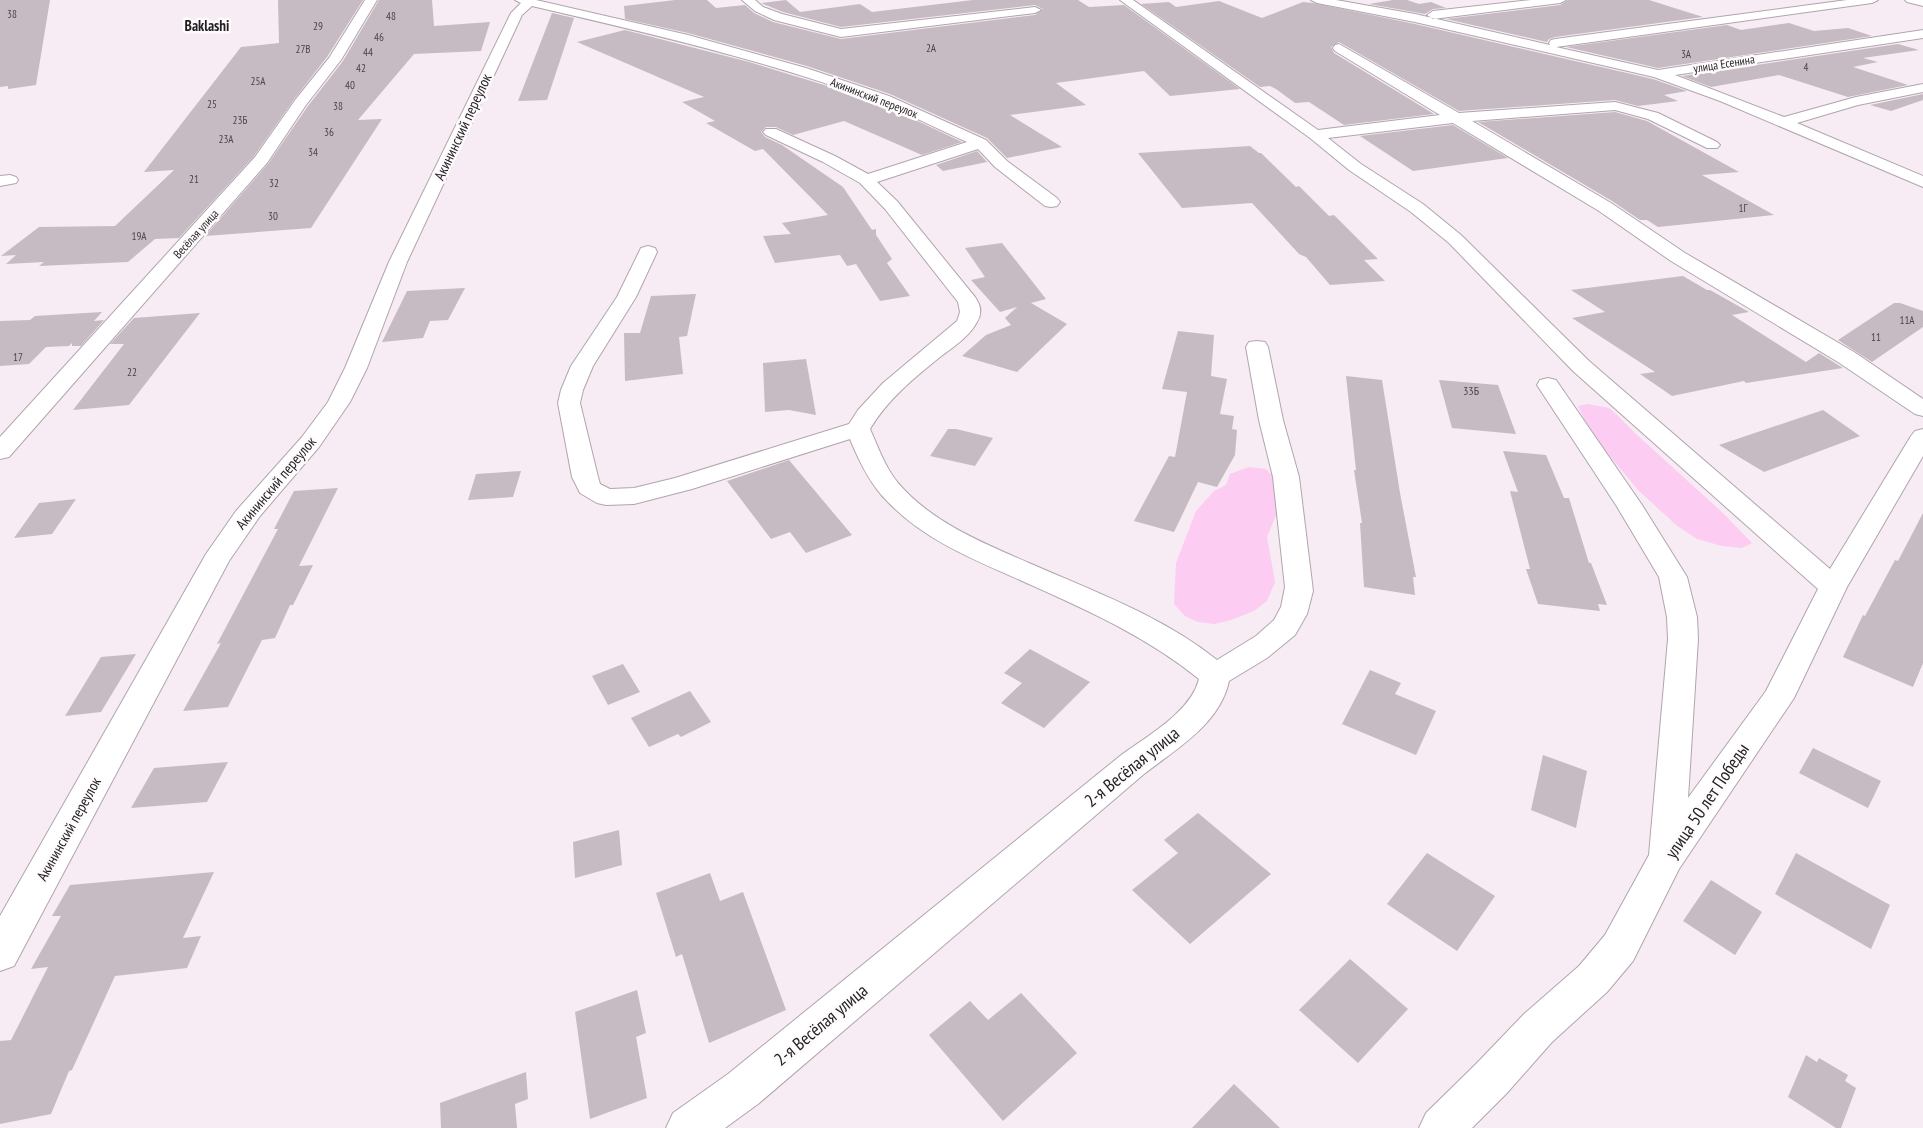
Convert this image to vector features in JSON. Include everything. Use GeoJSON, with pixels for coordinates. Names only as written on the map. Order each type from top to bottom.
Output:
{"type":"FeatureCollection","features":[{"type":"Feature","properties":{"kind":"street","name":"Весёлая улица"},"geometry":{"type":"LineString","coordinates":[[0,452],[261,160],[301,102],[334,60],[371,0]]}},
{"type":"Feature","properties":{"kind":"street"},"geometry":{"type":"LineString","coordinates":[[748,0],[759,9],[778,17],[841,33],[1035,10]]}},
{"type":"Feature","properties":{"kind":"street"},"geometry":{"type":"LineString","coordinates":[[1126,0],[1314,135],[1355,167],[1417,208],[1455,239],[1581,366],[1833,586]]}},
{"type":"Feature","properties":{"kind":"street"},"geometry":{"type":"LineString","coordinates":[[1317,0],[1415,18],[1658,74]]}},
{"type":"Feature","properties":{"kind":"street"},"geometry":{"type":"LineString","coordinates":[[1415,18],[1560,0]]}},
{"type":"Feature","properties":{"kind":"street"},"geometry":{"type":"LineString","coordinates":[[1538,46],[1872,0]]}},
{"type":"Feature","properties":{"kind":"street"},"geometry":{"type":"LineString","coordinates":[[1911,0],[1923,3]]}},
{"type":"Feature","properties":{"kind":"street","name":"Акининский переулок"},"geometry":{"type":"LineString","coordinates":[[0,953],[216,560],[254,506],[299,458],[340,401],[361,356],[397,264],[496,55],[525,1],[649,28],[801,70],[884,99],[981,144],[1001,164],[1051,202]]}},
{"type":"Feature","properties":{"kind":"street","name":"улица Есенина"},"geometry":{"type":"LineString","coordinates":[[1658,74],[1923,34]]}},
{"type":"Feature","properties":{"kind":"street"},"geometry":{"type":"LineString","coordinates":[[1339,48],[1457,117],[1604,207],[1678,257],[1846,357],[1923,409]]}},
{"type":"Feature","properties":{"kind":"street","name":"улица Есенина"},"geometry":{"type":"LineString","coordinates":[[1658,74],[1783,122],[1856,156],[1923,182]]}},
{"type":"Feature","properties":{"kind":"street"},"geometry":{"type":"LineString","coordinates":[[1783,122],[1856,101],[1923,88]]}},
{"type":"Feature","properties":{"kind":"street"},"geometry":{"type":"LineString","coordinates":[[1314,135],[1457,117],[1595,107],[1622,107],[1662,120],[1712,145]]}},
{"type":"Feature","properties":{"kind":"street"},"geometry":{"type":"LineString","coordinates":[[648,252],[625,301],[585,361],[571,391],[569,403],[588,488],[606,497],[634,496],[683,484],[858,429],[872,408],[908,373],[963,328],[968,321],[971,308],[968,301],[891,205],[866,180],[829,159],[772,132]]}},
{"type":"Feature","properties":{"kind":"street"},"geometry":{"type":"LineString","coordinates":[[866,180],[981,144]]}},
{"type":"Feature","properties":{"kind":"street"},"geometry":{"type":"LineString","coordinates":[[858,429],[870,459],[881,479],[921,519],[951,538],[1094,603],[1180,648],[1215,674],[1255,651],[1275,636],[1290,619],[1296,604],[1299,587],[1286,477],[1270,420],[1256,347]]}},
{"type":"Feature","properties":{"kind":"street"},"geometry":{"type":"LineString","coordinates":[[1548,385],[1655,545],[1673,577],[1679,597],[1683,639],[1666,858]]}},
{"type":"Feature","properties":{"kind":"street","name":"улица 50 лет Победы"},"geometry":{"type":"LineString","coordinates":[[1441,1128],[1491,1079],[1538,1028],[1598,973],[1620,948],[1666,858],[1778,698],[1833,586],[1923,436]]}},
{"type":"Feature","properties":{"kind":"street","name":"2-я Весёлая улица"},"geometry":{"type":"LineString","coordinates":[[688,1128],[743,1089],[1132,765],[1192,719],[1211,693],[1215,674]]}},
{"type":"Feature","properties":{"kind":"shaded area"},"geometry":{"type":"Polygon","coordinates":[[[1588,404],[1609,408],[1724,514],[1752,543],[1742,548],[1722,546],[1697,539],[1676,525],[1638,490],[1604,449],[1584,419],[1578,406],[1588,404]]]}},
{"type":"Feature","properties":{"kind":"shaded area"},"geometry":{"type":"Polygon","coordinates":[[[1249,467],[1266,469],[1276,480],[1281,503],[1267,537],[1275,582],[1267,601],[1254,611],[1215,624],[1198,622],[1185,616],[1174,604],[1176,563],[1196,511],[1214,491],[1226,485],[1230,474],[1249,467]]]}},
{"type":"Feature","properties":{"kind":"building"},"geometry":{"type":"Polygon","coordinates":[[[0,0],[50,0],[36,85],[8,89],[8,86],[0,87],[0,0]]]}},
{"type":"Feature","properties":{"kind":"building"},"geometry":{"type":"Polygon","coordinates":[[[278,0],[363,0],[327,57],[254,156],[179,238],[155,239],[128,262],[39,266],[44,262],[6,264],[16,255],[1,256],[39,227],[115,226],[174,170],[144,172],[241,47],[279,43],[278,0]]]}},
{"type":"Feature","properties":{"kind":"building"},"geometry":{"type":"Polygon","coordinates":[[[379,0],[432,0],[434,26],[490,22],[481,51],[414,54],[358,120],[382,119],[311,228],[205,236],[268,164],[308,106],[343,61],[379,0]]]}},
{"type":"Feature","properties":{"kind":"building"},"geometry":{"type":"Polygon","coordinates":[[[675,0],[707,0],[716,8],[745,5],[754,13],[773,22],[841,39],[1035,15],[1043,9],[1035,5],[841,27],[783,12],[761,3],[786,0],[800,12],[860,4],[872,12],[973,0],[1078,0],[1089,7],[1124,5],[1240,89],[1170,96],[1144,71],[1056,83],[1086,105],[1010,115],[1062,147],[1007,158],[987,138],[890,94],[807,66],[688,33],[625,19],[624,6],[675,0]]]}},
{"type":"Feature","properties":{"kind":"building"},"geometry":{"type":"Polygon","coordinates":[[[1407,0],[1419,4],[1431,2],[1446,8],[1433,9],[1425,14],[1369,4],[1407,0]]]}},
{"type":"Feature","properties":{"kind":"building"},"geometry":{"type":"Polygon","coordinates":[[[1568,0],[1649,0],[1703,17],[1555,37],[1547,42],[1446,19],[1560,5],[1568,0]]]}},
{"type":"Feature","properties":{"kind":"building"},"geometry":{"type":"Polygon","coordinates":[[[1219,1],[1262,18],[1303,2],[1313,3],[1415,24],[1653,79],[1687,91],[1664,95],[1678,101],[1638,106],[1615,100],[1459,111],[1339,42],[1331,47],[1334,53],[1434,114],[1344,125],[1309,102],[1295,103],[1270,86],[1260,87],[1141,4],[1169,2],[1176,7],[1219,1]]]}},
{"type":"Feature","properties":{"kind":"building"},"geometry":{"type":"Polygon","coordinates":[[[552,13],[574,18],[547,100],[518,101],[552,13]]]}},
{"type":"Feature","properties":{"kind":"building"},"geometry":{"type":"Polygon","coordinates":[[[1789,23],[1814,31],[1848,28],[1872,36],[1658,68],[1566,47],[1727,25],[1741,30],[1789,23]]]}},
{"type":"Feature","properties":{"kind":"building"},"geometry":{"type":"Polygon","coordinates":[[[625,30],[749,62],[834,88],[888,107],[962,142],[922,155],[844,121],[793,135],[776,127],[766,127],[761,132],[765,137],[782,145],[843,187],[872,230],[876,229],[876,235],[892,259],[887,263],[910,296],[880,301],[856,264],[847,266],[840,255],[775,263],[763,236],[791,234],[782,223],[828,215],[763,149],[755,151],[706,123],[715,121],[682,102],[704,97],[577,42],[625,30]]]}},
{"type":"Feature","properties":{"kind":"building"},"geometry":{"type":"Polygon","coordinates":[[[1898,44],[1919,50],[1863,58],[1878,62],[1853,67],[1908,85],[1848,97],[1779,75],[1711,87],[1682,76],[1898,44]]]}},
{"type":"Feature","properties":{"kind":"building"},"geometry":{"type":"Polygon","coordinates":[[[1923,94],[1923,100],[1891,111],[1870,105],[1923,94]]]}},
{"type":"Feature","properties":{"kind":"building"},"geometry":{"type":"Polygon","coordinates":[[[1615,112],[1647,121],[1739,172],[1702,175],[1774,215],[1658,227],[1647,220],[1640,220],[1612,201],[1478,122],[1615,112]]]}},
{"type":"Feature","properties":{"kind":"building"},"geometry":{"type":"Polygon","coordinates":[[[1453,125],[1508,158],[1413,171],[1360,136],[1453,125]]]}},
{"type":"Feature","properties":{"kind":"building"},"geometry":{"type":"Polygon","coordinates":[[[1250,146],[1261,153],[1296,187],[1299,186],[1329,216],[1334,215],[1378,259],[1364,260],[1385,281],[1330,285],[1306,257],[1299,254],[1252,203],[1182,208],[1138,153],[1250,146]]]}},
{"type":"Feature","properties":{"kind":"building"},"geometry":{"type":"Polygon","coordinates":[[[977,151],[987,162],[943,171],[936,165],[977,151]]]}},
{"type":"Feature","properties":{"kind":"building"},"geometry":{"type":"Polygon","coordinates":[[[1002,243],[1046,299],[1031,303],[1067,324],[1017,372],[962,356],[986,335],[1011,325],[1005,318],[1017,307],[1000,312],[971,280],[985,277],[965,248],[1002,243]]]}},
{"type":"Feature","properties":{"kind":"building"},"geometry":{"type":"Polygon","coordinates":[[[1683,276],[1749,312],[1732,315],[1806,362],[1819,353],[1843,368],[1746,383],[1744,381],[1672,396],[1640,374],[1655,372],[1572,318],[1605,312],[1571,290],[1683,276]]]}},
{"type":"Feature","properties":{"kind":"building"},"geometry":{"type":"Polygon","coordinates":[[[465,288],[448,320],[430,321],[423,338],[382,342],[407,291],[465,288]]]}},
{"type":"Feature","properties":{"kind":"building"},"geometry":{"type":"Polygon","coordinates":[[[696,294],[687,336],[679,337],[683,374],[625,381],[624,333],[640,333],[651,296],[696,294]]]}},
{"type":"Feature","properties":{"kind":"building"},"geometry":{"type":"Polygon","coordinates":[[[1894,303],[1900,303],[1923,311],[1923,327],[1872,362],[1838,340],[1894,303]]]}},
{"type":"Feature","properties":{"kind":"building"},"geometry":{"type":"Polygon","coordinates":[[[102,312],[94,321],[104,320],[81,346],[72,346],[72,343],[69,346],[46,347],[29,364],[0,366],[0,321],[30,320],[35,316],[102,312]]]}},
{"type":"Feature","properties":{"kind":"building"},"geometry":{"type":"Polygon","coordinates":[[[200,313],[129,405],[73,410],[124,344],[110,344],[134,318],[200,313]]]}},
{"type":"Feature","properties":{"kind":"building"},"geometry":{"type":"Polygon","coordinates":[[[1178,331],[1214,335],[1211,376],[1227,379],[1220,414],[1234,416],[1232,429],[1237,430],[1235,455],[1217,487],[1198,482],[1174,532],[1134,521],[1169,456],[1175,457],[1187,392],[1162,389],[1178,331]]]}},
{"type":"Feature","properties":{"kind":"building"},"geometry":{"type":"Polygon","coordinates":[[[806,359],[816,415],[789,410],[765,412],[763,363],[806,359]]]}},
{"type":"Feature","properties":{"kind":"building"},"geometry":{"type":"Polygon","coordinates":[[[1346,376],[1382,380],[1416,577],[1413,577],[1415,595],[1364,587],[1360,523],[1362,523],[1354,470],[1356,470],[1346,376]]]}},
{"type":"Feature","properties":{"kind":"building"},"geometry":{"type":"Polygon","coordinates":[[[1439,380],[1498,385],[1516,434],[1452,428],[1439,380]]]}},
{"type":"Feature","properties":{"kind":"building"},"geometry":{"type":"Polygon","coordinates":[[[1823,410],[1860,436],[1764,472],[1719,445],[1823,410]]]}},
{"type":"Feature","properties":{"kind":"building"},"geometry":{"type":"Polygon","coordinates":[[[948,429],[956,429],[993,438],[975,466],[930,456],[948,429]]]}},
{"type":"Feature","properties":{"kind":"building"},"geometry":{"type":"Polygon","coordinates":[[[1503,451],[1546,455],[1564,498],[1569,498],[1589,563],[1591,563],[1607,605],[1598,604],[1600,611],[1538,604],[1526,569],[1530,569],[1510,491],[1518,492],[1503,451]]]}},
{"type":"Feature","properties":{"kind":"building"},"geometry":{"type":"Polygon","coordinates":[[[789,460],[852,535],[806,553],[790,532],[771,539],[727,481],[789,460]]]}},
{"type":"Feature","properties":{"kind":"building"},"geometry":{"type":"Polygon","coordinates":[[[521,471],[513,497],[468,500],[476,474],[521,471]]]}},
{"type":"Feature","properties":{"kind":"building"},"geometry":{"type":"Polygon","coordinates":[[[338,488],[299,566],[313,565],[293,605],[290,605],[275,638],[262,640],[228,707],[183,711],[221,643],[217,644],[278,529],[274,529],[294,491],[338,488]]]}},
{"type":"Feature","properties":{"kind":"building"},"geometry":{"type":"Polygon","coordinates":[[[76,499],[52,534],[14,538],[39,503],[76,499]]]}},
{"type":"Feature","properties":{"kind":"building"},"geometry":{"type":"Polygon","coordinates":[[[1923,513],[1923,663],[1913,687],[1843,657],[1863,615],[1865,616],[1895,560],[1898,561],[1923,513]]]}},
{"type":"Feature","properties":{"kind":"building"},"geometry":{"type":"Polygon","coordinates":[[[1030,649],[1090,682],[1044,728],[1001,703],[1022,683],[1004,673],[1030,649]]]}},
{"type":"Feature","properties":{"kind":"building"},"geometry":{"type":"Polygon","coordinates":[[[136,654],[101,712],[65,716],[101,657],[136,654]]]}},
{"type":"Feature","properties":{"kind":"building"},"geometry":{"type":"Polygon","coordinates":[[[623,664],[640,692],[608,705],[592,676],[623,664]]]}},
{"type":"Feature","properties":{"kind":"building"},"geometry":{"type":"Polygon","coordinates":[[[1370,670],[1401,683],[1395,694],[1436,711],[1416,755],[1342,724],[1370,670]]]}},
{"type":"Feature","properties":{"kind":"building"},"geometry":{"type":"Polygon","coordinates":[[[690,691],[711,722],[681,737],[678,734],[649,747],[631,718],[690,691]]]}},
{"type":"Feature","properties":{"kind":"building"},"geometry":{"type":"Polygon","coordinates":[[[1813,748],[1881,781],[1868,808],[1799,773],[1813,748]]]}},
{"type":"Feature","properties":{"kind":"building"},"geometry":{"type":"Polygon","coordinates":[[[1543,755],[1587,771],[1576,828],[1531,810],[1543,755]]]}},
{"type":"Feature","properties":{"kind":"building"},"geometry":{"type":"Polygon","coordinates":[[[228,762],[207,802],[131,808],[154,768],[228,762]]]}},
{"type":"Feature","properties":{"kind":"building"},"geometry":{"type":"Polygon","coordinates":[[[1198,813],[1271,874],[1190,944],[1132,890],[1178,853],[1164,840],[1198,813]]]}},
{"type":"Feature","properties":{"kind":"building"},"geometry":{"type":"Polygon","coordinates":[[[619,830],[622,865],[575,878],[573,842],[619,830]]]}},
{"type":"Feature","properties":{"kind":"building"},"geometry":{"type":"Polygon","coordinates":[[[1427,853],[1495,896],[1457,951],[1387,904],[1427,853]]]}},
{"type":"Feature","properties":{"kind":"building"},"geometry":{"type":"Polygon","coordinates":[[[1796,853],[1890,905],[1871,949],[1775,894],[1796,853]]]}},
{"type":"Feature","properties":{"kind":"building"},"geometry":{"type":"Polygon","coordinates":[[[214,872],[183,938],[201,936],[187,968],[115,976],[72,1070],[69,1071],[51,1114],[0,1124],[0,1041],[11,1040],[48,967],[31,969],[61,916],[52,916],[70,885],[214,872]]]}},
{"type":"Feature","properties":{"kind":"building"},"geometry":{"type":"Polygon","coordinates":[[[710,873],[720,901],[743,892],[786,1010],[709,1043],[682,954],[676,957],[656,893],[710,873]]]}},
{"type":"Feature","properties":{"kind":"building"},"geometry":{"type":"Polygon","coordinates":[[[1711,880],[1762,912],[1735,955],[1683,921],[1711,880]]]}},
{"type":"Feature","properties":{"kind":"building"},"geometry":{"type":"Polygon","coordinates":[[[1350,959],[1408,1009],[1358,1063],[1299,1010],[1350,959]]]}},
{"type":"Feature","properties":{"kind":"building"},"geometry":{"type":"Polygon","coordinates":[[[637,990],[646,1033],[636,1037],[647,1098],[590,1119],[575,1012],[637,990]]]}},
{"type":"Feature","properties":{"kind":"building"},"geometry":{"type":"Polygon","coordinates":[[[1021,993],[1077,1053],[1003,1121],[929,1035],[970,1001],[988,1020],[1021,993]]]}},
{"type":"Feature","properties":{"kind":"building"},"geometry":{"type":"Polygon","coordinates":[[[1806,1055],[1817,1062],[1819,1058],[1848,1075],[1845,1081],[1856,1088],[1841,1128],[1836,1128],[1788,1097],[1806,1055]]]}},
{"type":"Feature","properties":{"kind":"building"},"geometry":{"type":"Polygon","coordinates":[[[526,1072],[528,1099],[515,1104],[517,1128],[441,1128],[440,1103],[526,1072]]]}},
{"type":"Feature","properties":{"kind":"building"},"geometry":{"type":"Polygon","coordinates":[[[1234,1084],[1280,1128],[1192,1128],[1234,1084]]]}},
{"type":"Feature","properties":{"kind":"district","name":"Baklashi"},"geometry":{"type":"Point","coordinates":[207,26]}}]}
